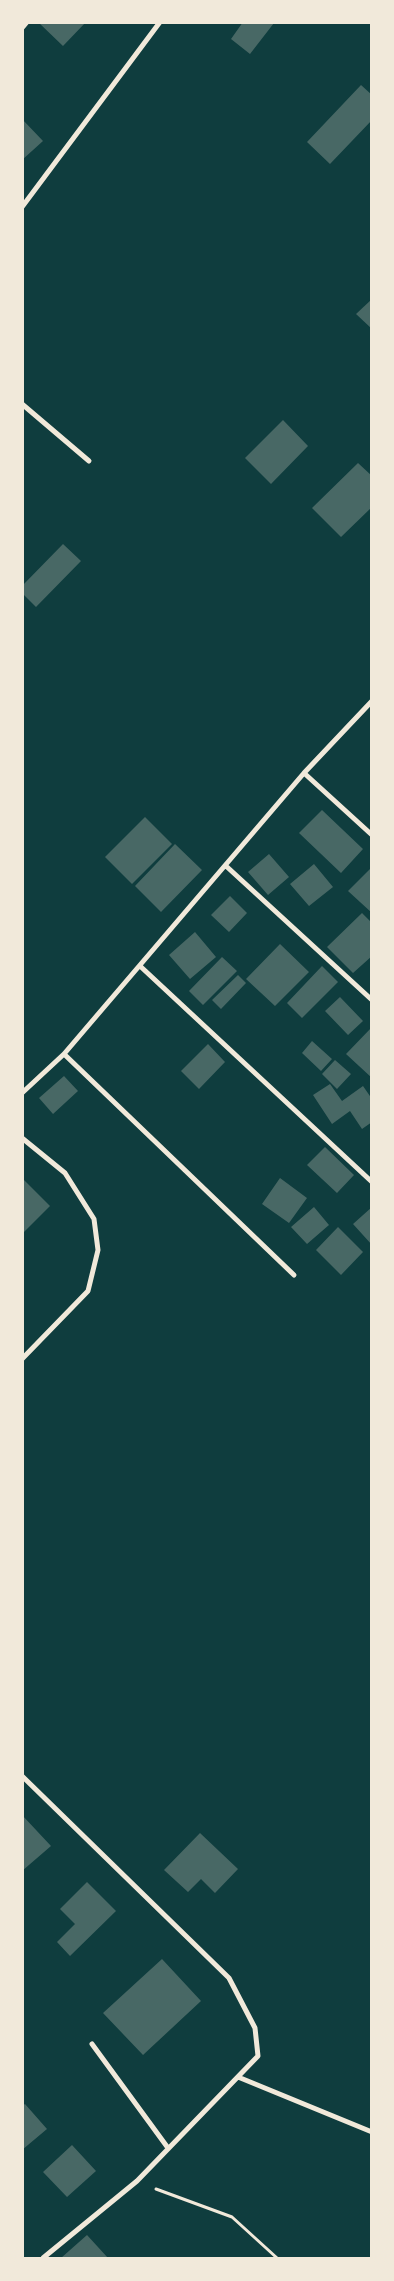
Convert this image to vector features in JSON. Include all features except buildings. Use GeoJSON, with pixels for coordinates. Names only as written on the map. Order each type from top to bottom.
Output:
{"type":"FeatureCollection","features":[{"type":"Feature","properties":{"kind":"street"},"geometry":{"type":"LineString","coordinates":[[22,28],[27,22]]}},
{"type":"Feature","properties":{"kind":"street"},"geometry":{"type":"LineString","coordinates":[[22,207],[160,22]]}},
{"type":"Feature","properties":{"kind":"street"},"geometry":{"type":"LineString","coordinates":[[22,404],[88,461]]}},
{"type":"Feature","properties":{"kind":"street"},"geometry":{"type":"LineString","coordinates":[[22,1093],[64,1054],[226,866],[304,772],[372,701]]}},
{"type":"Feature","properties":{"kind":"street"},"geometry":{"type":"LineString","coordinates":[[304,772],[372,835]]}},
{"type":"Feature","properties":{"kind":"street"},"geometry":{"type":"LineString","coordinates":[[226,866],[372,1000]]}},
{"type":"Feature","properties":{"kind":"street"},"geometry":{"type":"LineString","coordinates":[[140,966],[372,1182]]}},
{"type":"Feature","properties":{"kind":"street"},"geometry":{"type":"LineString","coordinates":[[64,1054],[294,1274]]}},
{"type":"Feature","properties":{"kind":"street"},"geometry":{"type":"LineString","coordinates":[[22,1138],[65,1173],[94,1219],[98,1250],[88,1290],[22,1359]]}},
{"type":"Feature","properties":{"kind":"street"},"geometry":{"type":"LineString","coordinates":[[22,1776],[229,1978],[255,2028],[258,2056],[136,2181],[43,2258]]}},
{"type":"Feature","properties":{"kind":"street"},"geometry":{"type":"LineString","coordinates":[[92,2044],[168,2148]]}},
{"type":"Feature","properties":{"kind":"street"},"geometry":{"type":"LineString","coordinates":[[238,2077],[372,2132]]}},
{"type":"Feature","properties":{"kind":"path"},"geometry":{"type":"LineString","coordinates":[[136,2181],[232,2217],[277,2258]]}}]}
